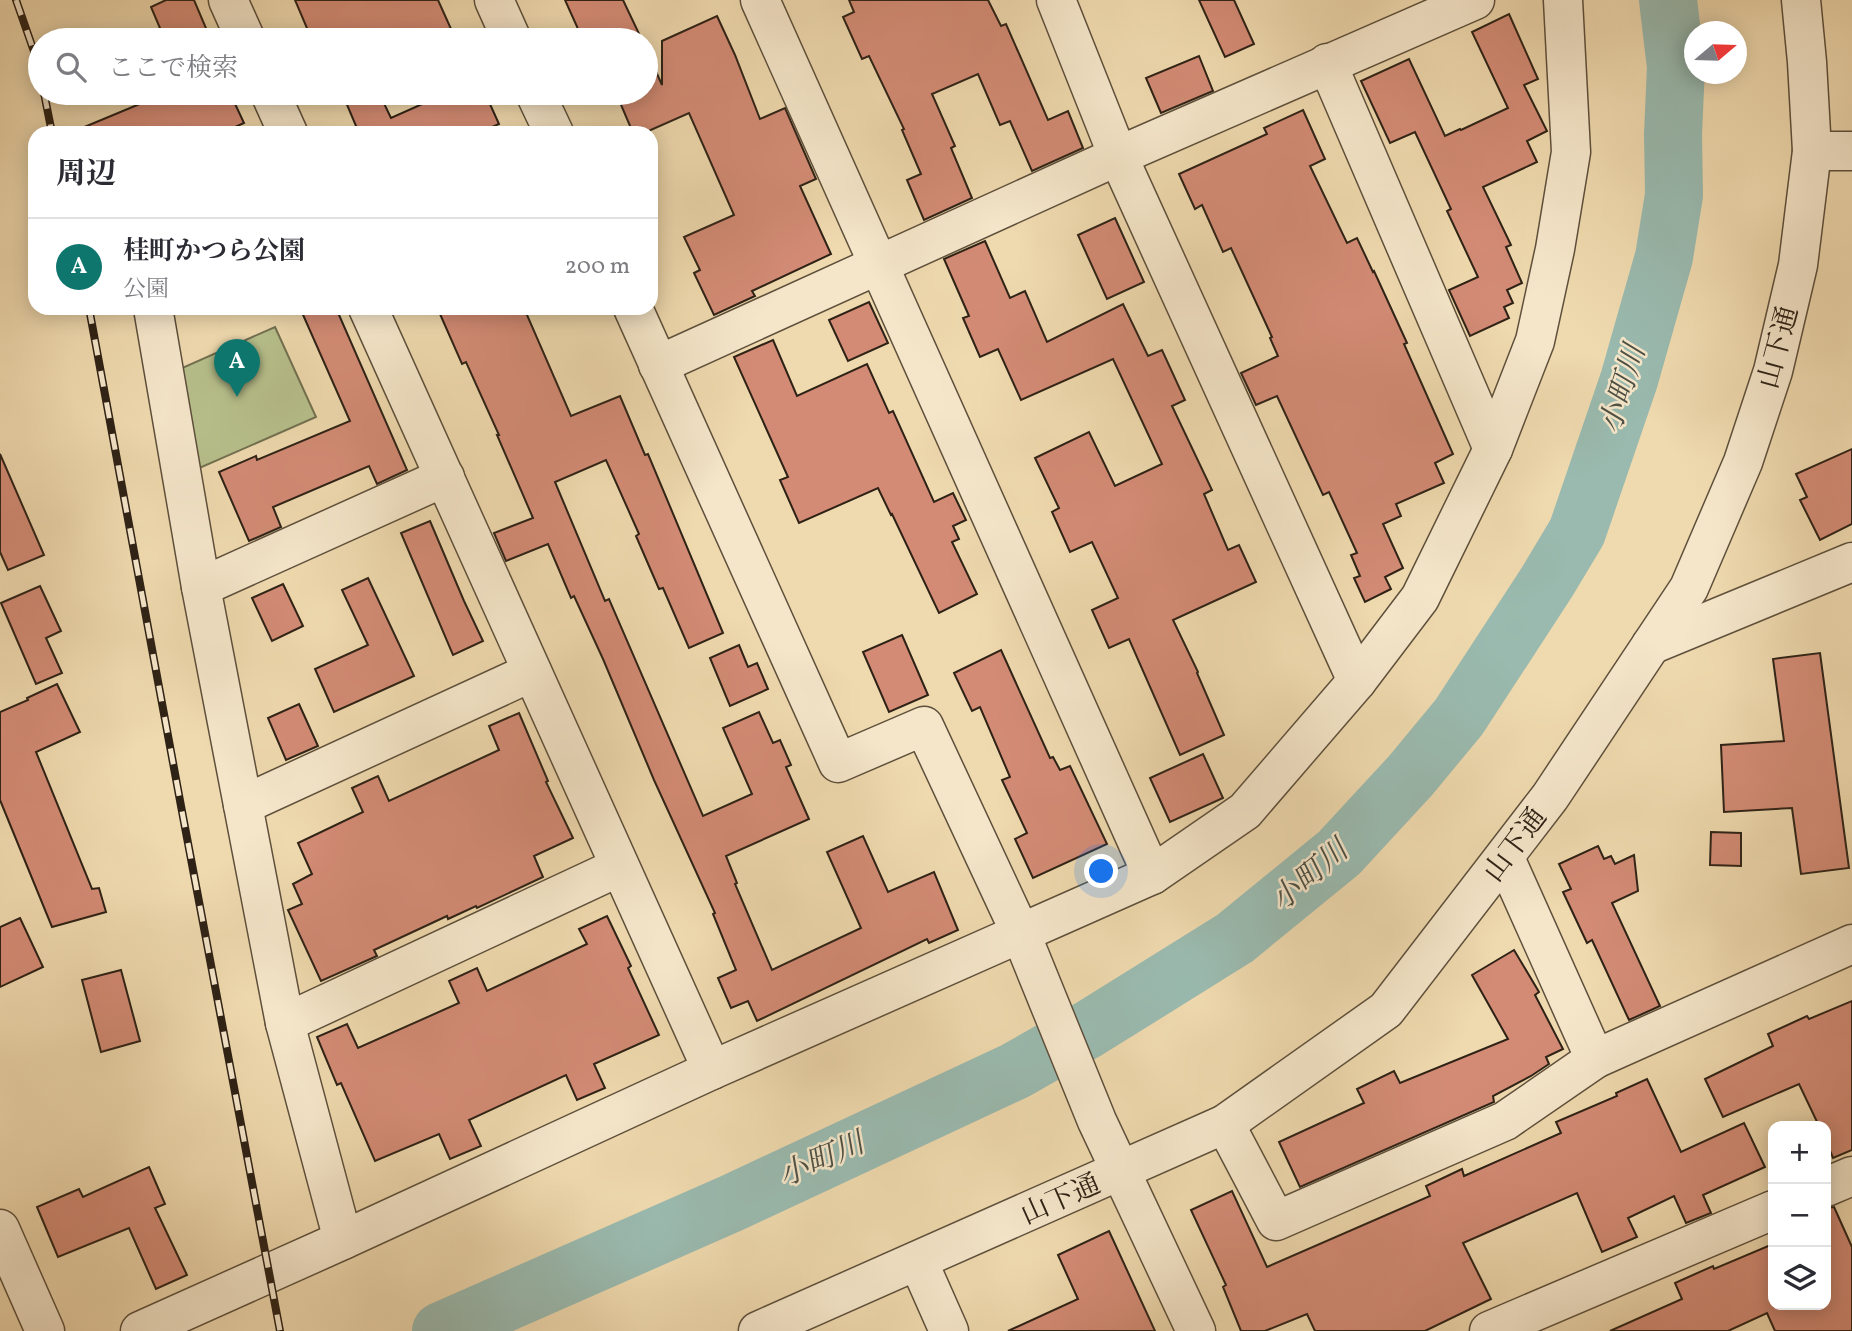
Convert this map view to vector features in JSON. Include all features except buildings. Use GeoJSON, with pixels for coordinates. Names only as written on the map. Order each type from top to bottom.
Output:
{"type":"FeatureCollection","features":[{"type":"Feature","properties":{"kind":"street"},"geometry":{"type":"LineString","coordinates":[[228,0],[241,28]]}},
{"type":"Feature","properties":{"kind":"street"},"geometry":{"type":"LineString","coordinates":[[494,0],[507,28]]}},
{"type":"Feature","properties":{"kind":"street"},"geometry":{"type":"LineString","coordinates":[[760,0],[1152,875]]}},
{"type":"Feature","properties":{"kind":"street"},"geometry":{"type":"LineString","coordinates":[[1056,0],[1118,156],[1357,681]]}},
{"type":"Feature","properties":{"kind":"street"},"geometry":{"type":"LineString","coordinates":[[658,365],[1118,156],[1475,0]]}},
{"type":"Feature","properties":{"kind":"street"},"geometry":{"type":"LineString","coordinates":[[139,1331],[712,1070],[1152,875],[1245,811],[1357,681],[1420,598],[1493,449],[1535,341],[1555,249],[1571,152],[1563,0]]}},
{"type":"Feature","properties":{"kind":"street","name":"山下通"},"geometry":{"type":"LineString","coordinates":[[758,1331],[1225,1124],[1386,1010],[1550,797],[1689,588],[1743,462],[1773,371],[1798,265],[1812,150],[1801,0]]}},
{"type":"Feature","properties":{"kind":"street"},"geometry":{"type":"LineString","coordinates":[[1327,63],[1493,449]]}},
{"type":"Feature","properties":{"kind":"street"},"geometry":{"type":"LineString","coordinates":[[541,105],[551,126]]}},
{"type":"Feature","properties":{"kind":"street"},"geometry":{"type":"LineString","coordinates":[[1812,150],[1852,151]]}},
{"type":"Feature","properties":{"kind":"street"},"geometry":{"type":"LineString","coordinates":[[154,315],[201,587],[285,1023],[343,1240]]}},
{"type":"Feature","properties":{"kind":"street"},"geometry":{"type":"LineString","coordinates":[[371,315],[712,1070]]}},
{"type":"Feature","properties":{"kind":"street"},"geometry":{"type":"LineString","coordinates":[[635,315],[838,763],[924,726],[1021,934],[1097,1121],[1196,1331]]}},
{"type":"Feature","properties":{"kind":"street"},"geometry":{"type":"LineString","coordinates":[[201,587],[445,477]]}},
{"type":"Feature","properties":{"kind":"street"},"geometry":{"type":"LineString","coordinates":[[1651,645],[1852,562]]}},
{"type":"Feature","properties":{"kind":"street"},"geometry":{"type":"LineString","coordinates":[[243,805],[532,672]]}},
{"type":"Feature","properties":{"kind":"street"},"geometry":{"type":"LineString","coordinates":[[1505,858],[1595,1059]]}},
{"type":"Feature","properties":{"kind":"street"},"geometry":{"type":"LineString","coordinates":[[285,1023],[619,867]]}},
{"type":"Feature","properties":{"kind":"street"},"geometry":{"type":"LineString","coordinates":[[1225,1124],[1276,1221],[1505,1121],[1595,1059],[1852,944]]}},
{"type":"Feature","properties":{"kind":"street"},"geometry":{"type":"LineString","coordinates":[[1831,1185],[1852,1176]]}},
{"type":"Feature","properties":{"kind":"street"},"geometry":{"type":"LineString","coordinates":[[1489,1331],[1768,1212]]}},
{"type":"Feature","properties":{"kind":"street"},"geometry":{"type":"LineString","coordinates":[[0,1229],[45,1331]]}},
{"type":"Feature","properties":{"kind":"street"},"geometry":{"type":"LineString","coordinates":[[918,1261],[949,1331]]}},
{"type":"Feature","properties":{"kind":"green space"},"geometry":{"type":"Polygon","coordinates":[[[275,327],[316,417],[181,476],[164,376],[275,327]]]}},
{"type":"Feature","properties":{"kind":"waterway","name":"小町川"},"geometry":{"type":"LineString","coordinates":[[441,1331],[732,1203],[1015,1071],[1089,1029],[1235,938],[1339,853],[1411,775],[1459,717],[1577,532],[1629,380],[1664,257],[1674,195],[1676,67],[1668,0]]}},
{"type":"Feature","properties":{"kind":"railway"},"geometry":{"type":"LineString","coordinates":[[16,0],[28,34]]}},
{"type":"Feature","properties":{"kind":"railway"},"geometry":{"type":"LineString","coordinates":[[46,105],[51,126]]}},
{"type":"Feature","properties":{"kind":"railway"},"geometry":{"type":"LineString","coordinates":[[90,315],[280,1331]]}},
{"type":"Feature","properties":{"kind":"place","name":"桂町かつら公園"},"geometry":{"type":"Point","coordinates":[237,397]}}]}
